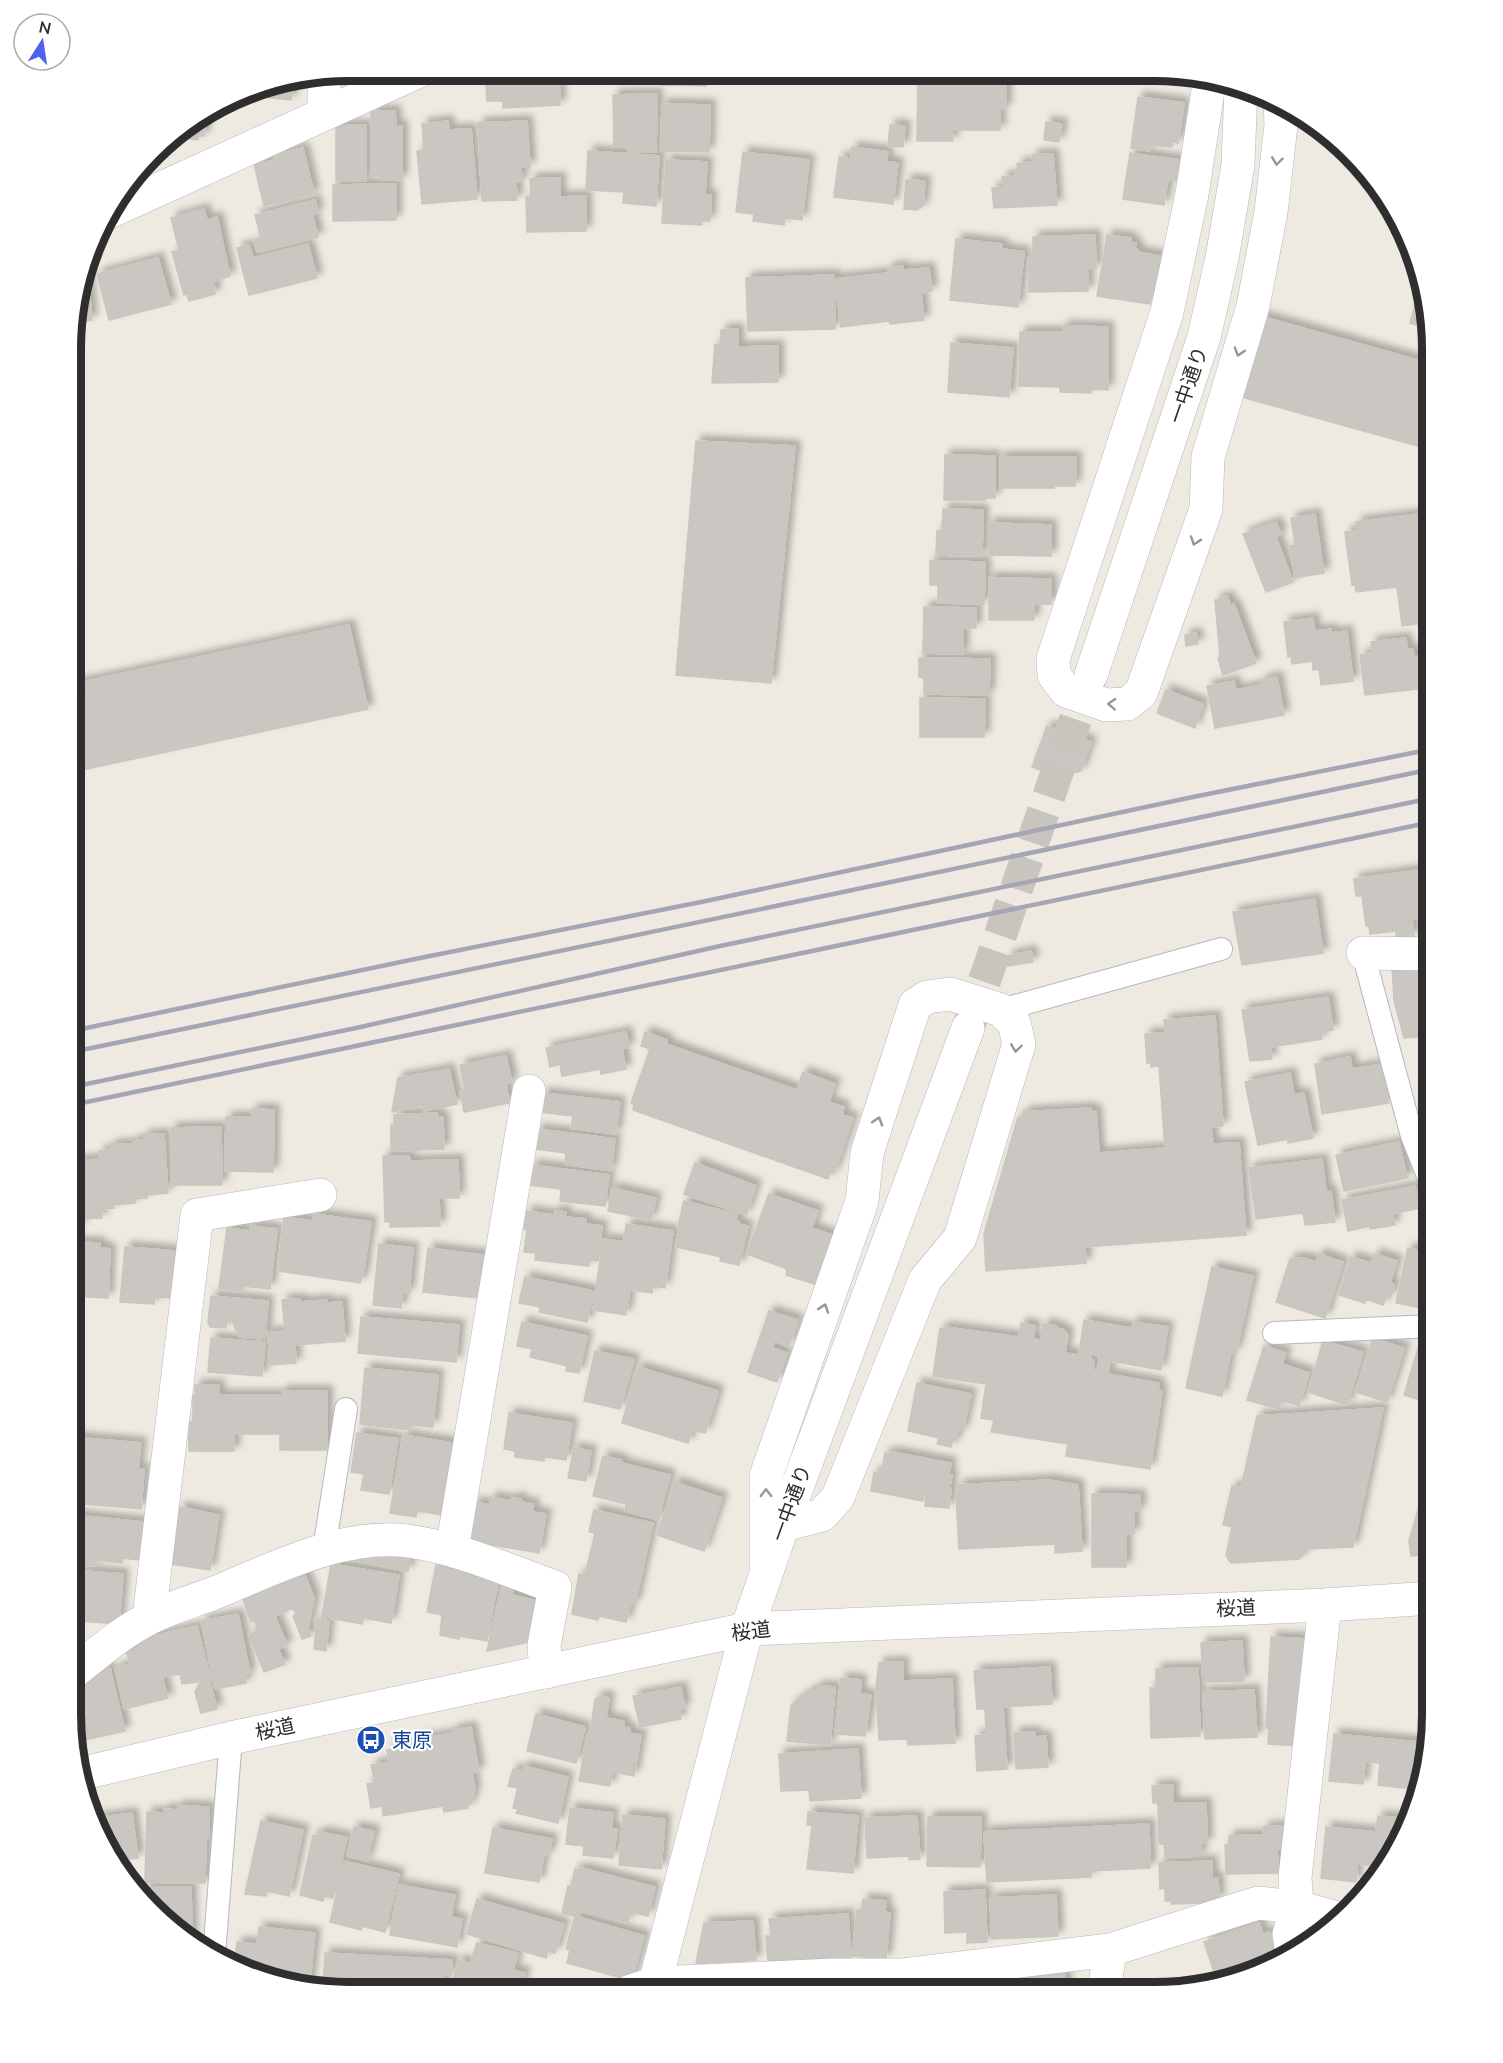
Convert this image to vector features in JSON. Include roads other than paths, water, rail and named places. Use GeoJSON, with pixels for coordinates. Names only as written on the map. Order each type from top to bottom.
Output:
{"type":"FeatureCollection","features":[{"type":"Feature","properties":{"kind":"street"},"geometry":{"type":"LineString","coordinates":[[123,206],[396,81]]}},
{"type":"Feature","properties":{"kind":"street"},"geometry":{"type":"LineString","coordinates":[[324,82],[324,112]]}},
{"type":"Feature","properties":{"kind":"street"},"geometry":{"type":"LineString","coordinates":[[1209,87],[1192,194],[1167,312],[1053,659],[1054,675],[1066,691],[1106,705],[1127,704],[1141,693],[1206,509],[1208,457],[1253,306],[1271,212],[1280,113]]}},
{"type":"Feature","properties":{"kind":"street","name":"一中通り"},"geometry":{"type":"LineString","coordinates":[[1091,675],[1204,337],[1222,258],[1238,165],[1241,95]]}},
{"type":"Feature","properties":{"kind":"street"},"geometry":{"type":"LineString","coordinates":[[1364,953],[1422,954]]}},
{"type":"Feature","properties":{"kind":"street"},"geometry":{"type":"LineString","coordinates":[[766,1573],[766,1476],[862,1201],[867,1153],[915,1005],[927,997],[950,994],[1001,1010],[1014,1023],[1019,1044],[960,1238],[925,1280],[838,1497],[822,1515],[783,1525]]}},
{"type":"Feature","properties":{"kind":"street","name":"一中通り"},"geometry":{"type":"LineString","coordinates":[[649,1982],[747,1629],[783,1525],[968,1028]]}},
{"type":"Feature","properties":{"kind":"street"},"geometry":{"type":"LineString","coordinates":[[452,1550],[529,1091]]}},
{"type":"Feature","properties":{"kind":"street"},"geometry":{"type":"LineString","coordinates":[[149,1618],[198,1215],[320,1195]]}},
{"type":"Feature","properties":{"kind":"street"},"geometry":{"type":"LineString","coordinates":[[81,1666],[119,1637],[149,1618],[324,1550],[362,1542],[406,1541],[452,1550],[555,1587],[544,1645],[546,1671]]}},
{"type":"Feature","properties":{"kind":"street","name":"桜道"},"geometry":{"type":"LineString","coordinates":[[87,1772],[231,1738],[747,1629],[1325,1605],[1422,1599]]}},
{"type":"Feature","properties":{"kind":"street"},"geometry":{"type":"LineString","coordinates":[[1291,1944],[1289,1934],[1297,1907],[1295,1877],[1325,1605]]}},
{"type":"Feature","properties":{"kind":"street"},"geometry":{"type":"LineString","coordinates":[[842,1982],[1110,1950],[1258,1903],[1297,1907],[1330,1916]]}},
{"type":"Feature","properties":{"kind":"street"},"geometry":{"type":"LineString","coordinates":[[1105,1982],[1110,1950]]}},
{"type":"Feature","properties":{"kind":"lane"},"geometry":{"type":"LineString","coordinates":[[1001,1010],[1221,949]]}},
{"type":"Feature","properties":{"kind":"lane"},"geometry":{"type":"LineString","coordinates":[[1364,953],[1412,1136],[1422,1161]]}},
{"type":"Feature","properties":{"kind":"lane"},"geometry":{"type":"LineString","coordinates":[[1274,1334],[1422,1327]]}},
{"type":"Feature","properties":{"kind":"lane"},"geometry":{"type":"LineString","coordinates":[[324,1550],[346,1409]]}},
{"type":"Feature","properties":{"kind":"lane"},"geometry":{"type":"LineString","coordinates":[[211,1944],[231,1738]]}},
{"type":"Feature","properties":{"kind":"tunnel"},"geometry":{"type":"LineString","coordinates":[[968,1028],[1091,675]]}},
{"type":"Feature","properties":{"kind":"railway"},"geometry":{"type":"LineString","coordinates":[[81,1029],[1422,751]]}},
{"type":"Feature","properties":{"kind":"railway"},"geometry":{"type":"LineString","coordinates":[[81,1050],[1422,771]]}},
{"type":"Feature","properties":{"kind":"railway"},"geometry":{"type":"LineString","coordinates":[[81,1085],[356,1028],[720,946],[1422,800]]}},
{"type":"Feature","properties":{"kind":"railway"},"geometry":{"type":"LineString","coordinates":[[81,1103],[1422,824]]}},
{"type":"Feature","properties":{"kind":"place","name":"東原"},"geometry":{"type":"Point","coordinates":[371,1740]}}]}
